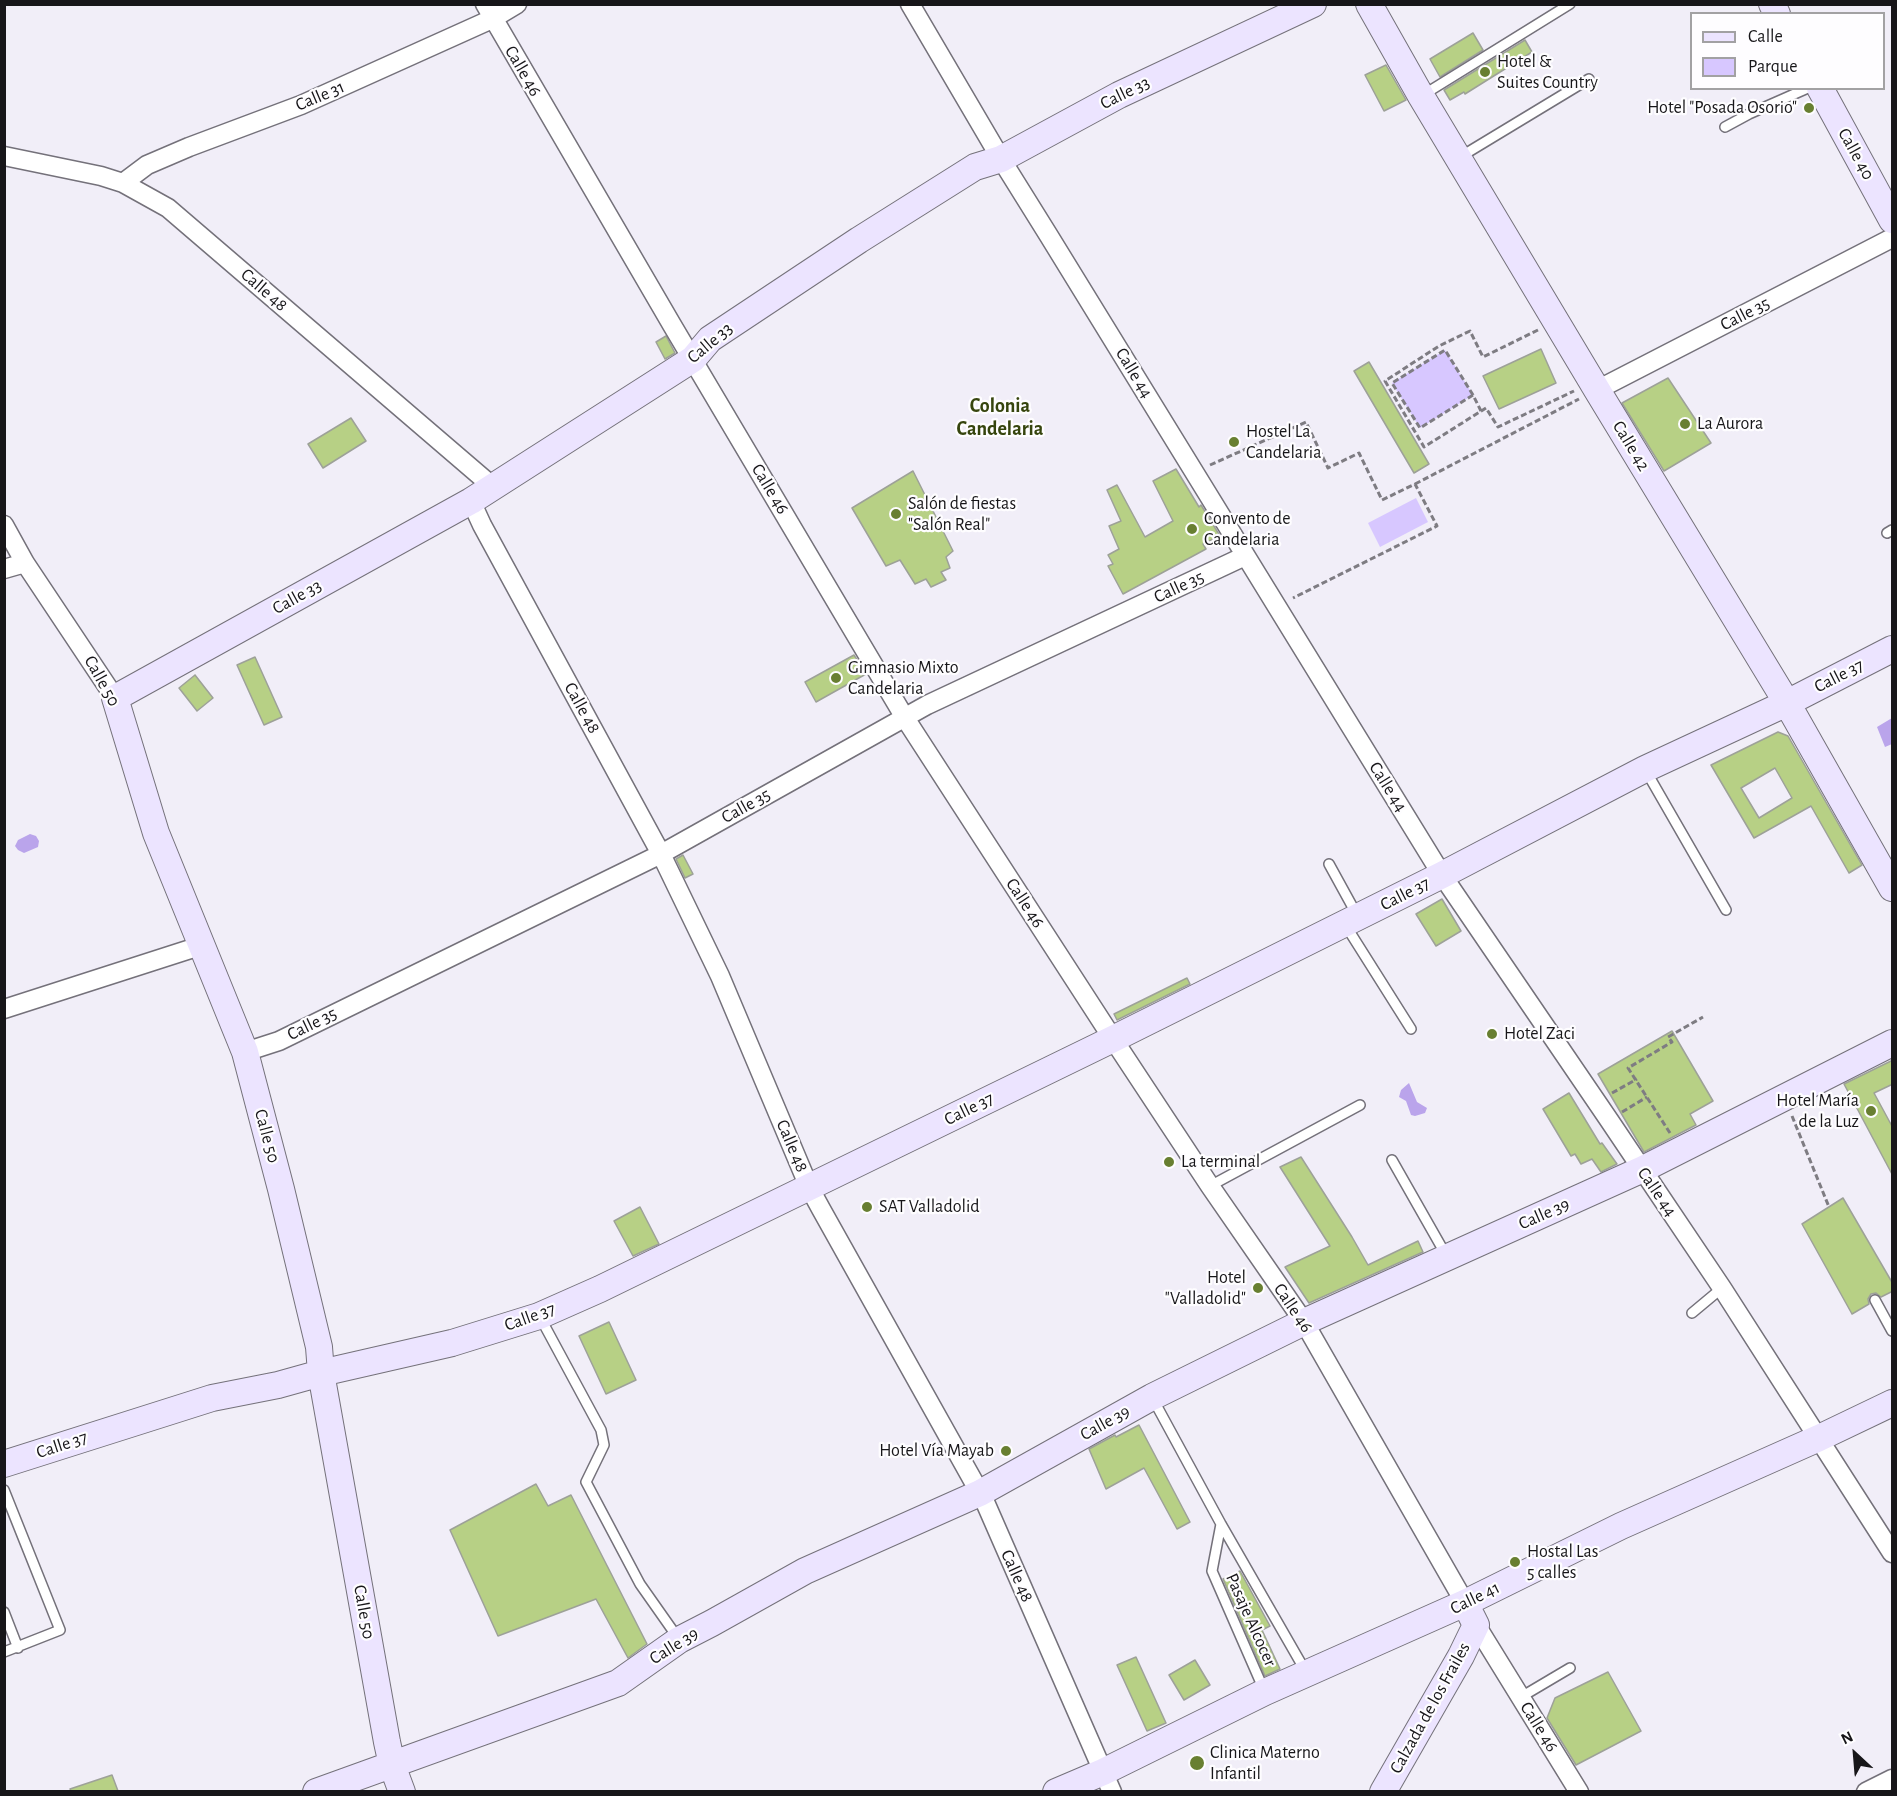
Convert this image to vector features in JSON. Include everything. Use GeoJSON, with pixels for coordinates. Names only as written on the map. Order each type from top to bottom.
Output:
{"type":"FeatureCollection","features":[{"type":"Feature","properties":{"kind":"street","name":"Calle 31"},"geometry":{"type":"LineString","coordinates":[[123,183],[147,165],[301,105],[489,12],[516,4]]}},
{"type":"Feature","properties":{"kind":"street","name":"Calle 44"},"geometry":{"type":"LineString","coordinates":[[910,4],[1001,159],[1442,875],[1643,1169],[1893,1553]]}},
{"type":"Feature","properties":{"kind":"street","name":"Calle 33"},"geometry":{"type":"LineString","coordinates":[[115,698],[471,501],[693,359],[710,339],[858,240],[975,167],[1001,159],[1119,95],[1313,4]]}},
{"type":"Feature","properties":{"kind":"street","name":"Calle 42"},"geometry":{"type":"LineString","coordinates":[[1369,4],[1458,158],[1586,390],[1787,703],[1893,888]]}},
{"type":"Feature","properties":{"kind":"street","name":"Calle 46"},"geometry":{"type":"LineString","coordinates":[[489,12],[905,718],[1210,1186],[1304,1322],[1471,1614],[1579,1791]]}},
{"type":"Feature","properties":{"kind":"street","name":"Calle 40"},"geometry":{"type":"LineString","coordinates":[[1821,90],[1893,220]]}},
{"type":"Feature","properties":{"kind":"street","name":"Calle 48"},"geometry":{"type":"LineString","coordinates":[[4,156],[101,176],[123,183],[168,208],[492,486]]}},
{"type":"Feature","properties":{"kind":"street","name":"Calle 35"},"geometry":{"type":"LineString","coordinates":[[1586,390],[1893,238]]}},
{"type":"Feature","properties":{"kind":"street","name":"Calle 48"},"geometry":{"type":"LineString","coordinates":[[471,501],[661,854],[720,976],[810,1187],[980,1493],[1107,1781]]}},
{"type":"Feature","properties":{"kind":"street","name":"Calle 50"},"geometry":{"type":"LineString","coordinates":[[4,525],[25,563],[115,698],[156,833],[245,1052],[319,1347],[321,1373],[392,1765],[402,1791]]}},
{"type":"Feature","properties":{"kind":"street","name":"Calle 35"},"geometry":{"type":"LineString","coordinates":[[245,1052],[279,1041],[661,854],[927,705],[1245,556]]}},
{"type":"Feature","properties":{"kind":"street"},"geometry":{"type":"LineString","coordinates":[[4,569],[25,563]]}},
{"type":"Feature","properties":{"kind":"street","name":"Calle 37"},"geometry":{"type":"LineString","coordinates":[[4,1464],[212,1398],[278,1385],[452,1343],[539,1316],[600,1289],[1113,1039],[1442,875],[1645,769],[1787,703],[1893,649]]}},
{"type":"Feature","properties":{"kind":"street"},"geometry":{"type":"LineString","coordinates":[[4,1009],[203,945]]}},
{"type":"Feature","properties":{"kind":"street","name":"Calle 39"},"geometry":{"type":"LineString","coordinates":[[316,1791],[618,1683],[679,1640],[805,1571],[980,1493],[1152,1397],[1304,1322],[1643,1169],[1893,1043]]}},
{"type":"Feature","properties":{"kind":"street","name":"Calle 41"},"geometry":{"type":"LineString","coordinates":[[1056,1791],[1107,1781],[1265,1692],[1307,1674],[1471,1614],[1621,1526],[1820,1438],[1893,1403]]}},
{"type":"Feature","properties":{"kind":"street","name":"Calzada de los Frailes"},"geometry":{"type":"LineString","coordinates":[[1383,1791],[1461,1656],[1471,1614]]}},
{"type":"Feature","properties":{"kind":"street"},"geometry":{"type":"LineString","coordinates":[[1866,1791],[1893,1779]]}},
{"type":"Feature","properties":{"kind":"lane"},"geometry":{"type":"LineString","coordinates":[[1421,96],[1570,4]]}},
{"type":"Feature","properties":{"kind":"lane"},"geometry":{"type":"LineString","coordinates":[[1458,158],[1589,79]]}},
{"type":"Feature","properties":{"kind":"lane"},"geometry":{"type":"LineString","coordinates":[[1725,127],[1803,90]]}},
{"type":"Feature","properties":{"kind":"lane"},"geometry":{"type":"LineString","coordinates":[[1645,769],[1726,910]]}},
{"type":"Feature","properties":{"kind":"lane"},"geometry":{"type":"LineString","coordinates":[[1329,864],[1352,920],[1412,1029]]}},
{"type":"Feature","properties":{"kind":"lane"},"geometry":{"type":"LineString","coordinates":[[1210,1186],[1360,1106]]}},
{"type":"Feature","properties":{"kind":"lane"},"geometry":{"type":"LineString","coordinates":[[1392,1160],[1447,1257]]}},
{"type":"Feature","properties":{"kind":"lane"},"geometry":{"type":"LineString","coordinates":[[1692,1312],[1722,1288]]}},
{"type":"Feature","properties":{"kind":"lane"},"geometry":{"type":"LineString","coordinates":[[1875,1300],[1893,1331]]}},
{"type":"Feature","properties":{"kind":"lane"},"geometry":{"type":"LineString","coordinates":[[539,1316],[601,1430],[604,1445],[586,1482],[640,1584],[679,1640]]}},
{"type":"Feature","properties":{"kind":"lane","name":"Pasaje Alcocer"},"geometry":{"type":"LineString","coordinates":[[1152,1397],[1221,1524],[1307,1674]]}},
{"type":"Feature","properties":{"kind":"lane"},"geometry":{"type":"LineString","coordinates":[[4,1490],[8,1508],[60,1630],[4,1652]]}},
{"type":"Feature","properties":{"kind":"lane","name":"Pasaje Alcocer"},"geometry":{"type":"LineString","coordinates":[[1221,1524],[1212,1571],[1265,1692]]}},
{"type":"Feature","properties":{"kind":"lane"},"geometry":{"type":"LineString","coordinates":[[4,1612],[18,1648]]}},
{"type":"Feature","properties":{"kind":"lane"},"geometry":{"type":"LineString","coordinates":[[1521,1697],[1570,1668]]}},
{"type":"Feature","properties":{"kind":"path"},"geometry":{"type":"LineString","coordinates":[[1541,328],[1483,357],[1470,331],[1439,346],[1384,381],[1424,447],[1486,408],[1498,427],[1586,390]]}},
{"type":"Feature","properties":{"kind":"path"},"geometry":{"type":"LineString","coordinates":[[1473,395],[1420,428],[1392,383],[1445,350],[1473,395],[1482,411]]}},
{"type":"Feature","properties":{"kind":"path"},"geometry":{"type":"LineString","coordinates":[[1194,472],[1306,422],[1328,468],[1359,453],[1382,500],[1586,390]]}},
{"type":"Feature","properties":{"kind":"path"},"geometry":{"type":"LineString","coordinates":[[1276,606],[1437,526],[1415,484]]}},
{"type":"Feature","properties":{"kind":"path"},"geometry":{"type":"LineString","coordinates":[[1681,1150],[1628,1068],[1672,1042],[1668,1037],[1703,1017]]}},
{"type":"Feature","properties":{"kind":"path"},"geometry":{"type":"LineString","coordinates":[[1597,1102],[1637,1079]]}},
{"type":"Feature","properties":{"kind":"path"},"geometry":{"type":"LineString","coordinates":[[1609,1120],[1647,1097]]}},
{"type":"Feature","properties":{"kind":"path"},"geometry":{"type":"LineString","coordinates":[[1785,1097],[1829,1207]]}},
{"type":"Feature","properties":{"kind":"green space"},"geometry":{"type":"Polygon","coordinates":[[[1445,350],[1473,395],[1420,428],[1392,383],[1445,350]]]}},
{"type":"Feature","properties":{"kind":"green space"},"geometry":{"type":"Polygon","coordinates":[[[1416,498],[1428,522],[1380,547],[1368,523],[1416,498]]]}},
{"type":"Feature","properties":{"kind":"shaded area"},"geometry":{"type":"Polygon","coordinates":[[[1892,718],[1892,744],[1885,747],[1877,727],[1892,718]]]}},
{"type":"Feature","properties":{"kind":"shaded area"},"geometry":{"type":"Polygon","coordinates":[[[30,834],[36,836],[39,841],[38,847],[24,853],[18,850],[15,846],[18,840],[30,834]]]}},
{"type":"Feature","properties":{"kind":"shaded area"},"geometry":{"type":"Polygon","coordinates":[[[1409,1083],[1417,1102],[1427,1108],[1425,1113],[1411,1115],[1406,1101],[1399,1097],[1401,1090],[1409,1083]]]}},
{"type":"Feature","properties":{"kind":"building"},"geometry":{"type":"Polygon","coordinates":[[[1473,33],[1483,50],[1440,77],[1430,59],[1473,33]]]}},
{"type":"Feature","properties":{"kind":"building","name":"Hotel & Suites Country"},"geometry":{"type":"Polygon","coordinates":[[[1525,40],[1532,52],[1465,94],[1464,92],[1450,100],[1444,90],[1525,40]]]}},
{"type":"Feature","properties":{"kind":"building"},"geometry":{"type":"Polygon","coordinates":[[[1386,65],[1406,100],[1384,111],[1365,75],[1386,65]]]}},
{"type":"Feature","properties":{"kind":"building"},"geometry":{"type":"Polygon","coordinates":[[[666,336],[675,353],[665,359],[656,342],[666,336]]]}},
{"type":"Feature","properties":{"kind":"building"},"geometry":{"type":"Polygon","coordinates":[[[1541,349],[1556,383],[1499,409],[1483,376],[1541,349]]]}},
{"type":"Feature","properties":{"kind":"building"},"geometry":{"type":"Polygon","coordinates":[[[1369,362],[1429,464],[1414,473],[1354,371],[1369,362]]]}},
{"type":"Feature","properties":{"kind":"building","name":"La Aurora"},"geometry":{"type":"Polygon","coordinates":[[[1668,378],[1711,443],[1664,471],[1622,403],[1668,378]]]}},
{"type":"Feature","properties":{"kind":"building"},"geometry":{"type":"Polygon","coordinates":[[[351,418],[366,441],[323,468],[308,444],[351,418]]]}},
{"type":"Feature","properties":{"kind":"building","name":"Convento de Candelaria"},"geometry":{"type":"Polygon","coordinates":[[[1176,469],[1220,536],[1203,544],[1206,549],[1123,594],[1108,566],[1113,564],[1108,555],[1119,549],[1109,526],[1121,521],[1107,490],[1117,485],[1145,537],[1173,521],[1153,481],[1176,469]]]}},
{"type":"Feature","properties":{"kind":"building"},"geometry":{"type":"Polygon","coordinates":[[[913,471],[953,551],[946,557],[950,568],[941,572],[946,580],[931,587],[926,579],[915,584],[900,560],[886,566],[852,508],[913,471]]]}},
{"type":"Feature","properties":{"kind":"building","name":"Gimnasio Mixto Candelaria"},"geometry":{"type":"Polygon","coordinates":[[[854,655],[866,674],[816,702],[805,682],[854,655]]]}},
{"type":"Feature","properties":{"kind":"building"},"geometry":{"type":"Polygon","coordinates":[[[255,657],[282,717],[264,725],[237,665],[255,657]]]}},
{"type":"Feature","properties":{"kind":"building"},"geometry":{"type":"Polygon","coordinates":[[[195,675],[213,698],[197,711],[179,688],[195,675]]]}},
{"type":"Feature","properties":{"kind":"building"},"geometry":{"type":"Polygon","coordinates":[[[1778,732],[1788,736],[1862,865],[1849,873],[1811,806],[1754,838],[1711,765],[1778,732]],[[1775,768],[1741,788],[1759,818],[1792,798],[1775,768]]]}},
{"type":"Feature","properties":{"kind":"building"},"geometry":{"type":"Polygon","coordinates":[[[683,855],[693,874],[685,878],[676,859],[683,855]]]}},
{"type":"Feature","properties":{"kind":"building"},"geometry":{"type":"Polygon","coordinates":[[[1442,899],[1461,931],[1436,946],[1416,914],[1442,899]]]}},
{"type":"Feature","properties":{"kind":"building"},"geometry":{"type":"Polygon","coordinates":[[[1187,978],[1190,984],[1117,1020],[1114,1014],[1187,978]]]}},
{"type":"Feature","properties":{"kind":"building"},"geometry":{"type":"Polygon","coordinates":[[[1672,1031],[1713,1101],[1690,1114],[1696,1125],[1644,1152],[1598,1074],[1672,1031]]]}},
{"type":"Feature","properties":{"kind":"building","name":"Hotel María de la Luz"},"geometry":{"type":"Polygon","coordinates":[[[1893,1060],[1893,1084],[1874,1093],[1893,1128],[1893,1176],[1844,1084],[1893,1060]]]}},
{"type":"Feature","properties":{"kind":"building"},"geometry":{"type":"Polygon","coordinates":[[[1569,1093],[1600,1144],[1602,1143],[1617,1164],[1601,1172],[1592,1159],[1581,1164],[1575,1154],[1571,1156],[1543,1109],[1569,1093]]]}},
{"type":"Feature","properties":{"kind":"building"},"geometry":{"type":"Polygon","coordinates":[[[1301,1157],[1368,1265],[1418,1241],[1423,1252],[1309,1303],[1285,1267],[1330,1246],[1280,1167],[1301,1157]]]}},
{"type":"Feature","properties":{"kind":"building"},"geometry":{"type":"Polygon","coordinates":[[[1843,1198],[1893,1284],[1893,1291],[1881,1297],[1876,1293],[1871,1294],[1868,1299],[1869,1304],[1852,1314],[1802,1224],[1843,1198]]]}},
{"type":"Feature","properties":{"kind":"building"},"geometry":{"type":"Polygon","coordinates":[[[640,1207],[659,1244],[633,1256],[614,1221],[640,1207]]]}},
{"type":"Feature","properties":{"kind":"building"},"geometry":{"type":"Polygon","coordinates":[[[609,1322],[636,1380],[606,1394],[579,1336],[609,1322]]]}},
{"type":"Feature","properties":{"kind":"building"},"geometry":{"type":"Polygon","coordinates":[[[1139,1425],[1190,1522],[1177,1529],[1144,1468],[1106,1489],[1089,1449],[1139,1425]]]}},
{"type":"Feature","properties":{"kind":"building"},"geometry":{"type":"Polygon","coordinates":[[[536,1484],[548,1506],[571,1495],[647,1644],[628,1658],[596,1599],[498,1636],[450,1530],[536,1484]]]}},
{"type":"Feature","properties":{"kind":"building"},"geometry":{"type":"Polygon","coordinates":[[[1240,1571],[1270,1626],[1262,1630],[1280,1669],[1265,1676],[1223,1579],[1240,1571]]]}},
{"type":"Feature","properties":{"kind":"building"},"geometry":{"type":"Polygon","coordinates":[[[1136,1657],[1166,1723],[1147,1731],[1117,1665],[1136,1657]]]}},
{"type":"Feature","properties":{"kind":"building"},"geometry":{"type":"Polygon","coordinates":[[[1195,1660],[1210,1685],[1184,1700],[1169,1675],[1195,1660]]]}},
{"type":"Feature","properties":{"kind":"building"},"geometry":{"type":"Polygon","coordinates":[[[1608,1672],[1641,1731],[1576,1765],[1547,1718],[1555,1698],[1608,1672]]]}},
{"type":"Feature","properties":{"kind":"building"},"geometry":{"type":"Polygon","coordinates":[[[112,1775],[118,1791],[71,1791],[70,1789],[112,1775]]]}},
{"type":"Feature","properties":{"kind":"place","name":"Hotel & Suites Country"},"geometry":{"type":"Point","coordinates":[1485,72]}},
{"type":"Feature","properties":{"kind":"place","name":"Hotel \"Posada Osorio\""},"geometry":{"type":"Point","coordinates":[1809,108]}},
{"type":"Feature","properties":{"kind":"place","name":"La Aurora"},"geometry":{"type":"Point","coordinates":[1685,424]}},
{"type":"Feature","properties":{"kind":"place","name":"Hostel La Candelaria"},"geometry":{"type":"Point","coordinates":[1234,442]}},
{"type":"Feature","properties":{"kind":"place","name":"Salón de fiestas \"Salón Real\""},"geometry":{"type":"Point","coordinates":[896,514]}},
{"type":"Feature","properties":{"kind":"place","name":"Convento de Candelaria"},"geometry":{"type":"Point","coordinates":[1192,529]}},
{"type":"Feature","properties":{"kind":"place","name":"Gimnasio Mixto Candelaria"},"geometry":{"type":"Point","coordinates":[836,678]}},
{"type":"Feature","properties":{"kind":"place","name":"Hotel Zaci"},"geometry":{"type":"Point","coordinates":[1492,1034]}},
{"type":"Feature","properties":{"kind":"place","name":"Hotel María de la Luz"},"geometry":{"type":"Point","coordinates":[1871,1111]}},
{"type":"Feature","properties":{"kind":"place","name":"La terminal"},"geometry":{"type":"Point","coordinates":[1169,1162]}},
{"type":"Feature","properties":{"kind":"place","name":"SAT Valladolid"},"geometry":{"type":"Point","coordinates":[867,1207]}},
{"type":"Feature","properties":{"kind":"place","name":"Hotel \"Valladolid\""},"geometry":{"type":"Point","coordinates":[1258,1288]}},
{"type":"Feature","properties":{"kind":"place","name":"Hotel Vía Mayab"},"geometry":{"type":"Point","coordinates":[1006,1451]}},
{"type":"Feature","properties":{"kind":"place","name":"Hostal Las 5 calles"},"geometry":{"type":"Point","coordinates":[1515,1562]}},
{"type":"Feature","properties":{"kind":"place","name":"Clinica Materno Infantil"},"geometry":{"type":"Point","coordinates":[1197,1763]}},
{"type":"Feature","properties":{"kind":"district","name":"Colonia Candelaria"},"geometry":{"type":"Point","coordinates":[1000,418]}}]}
